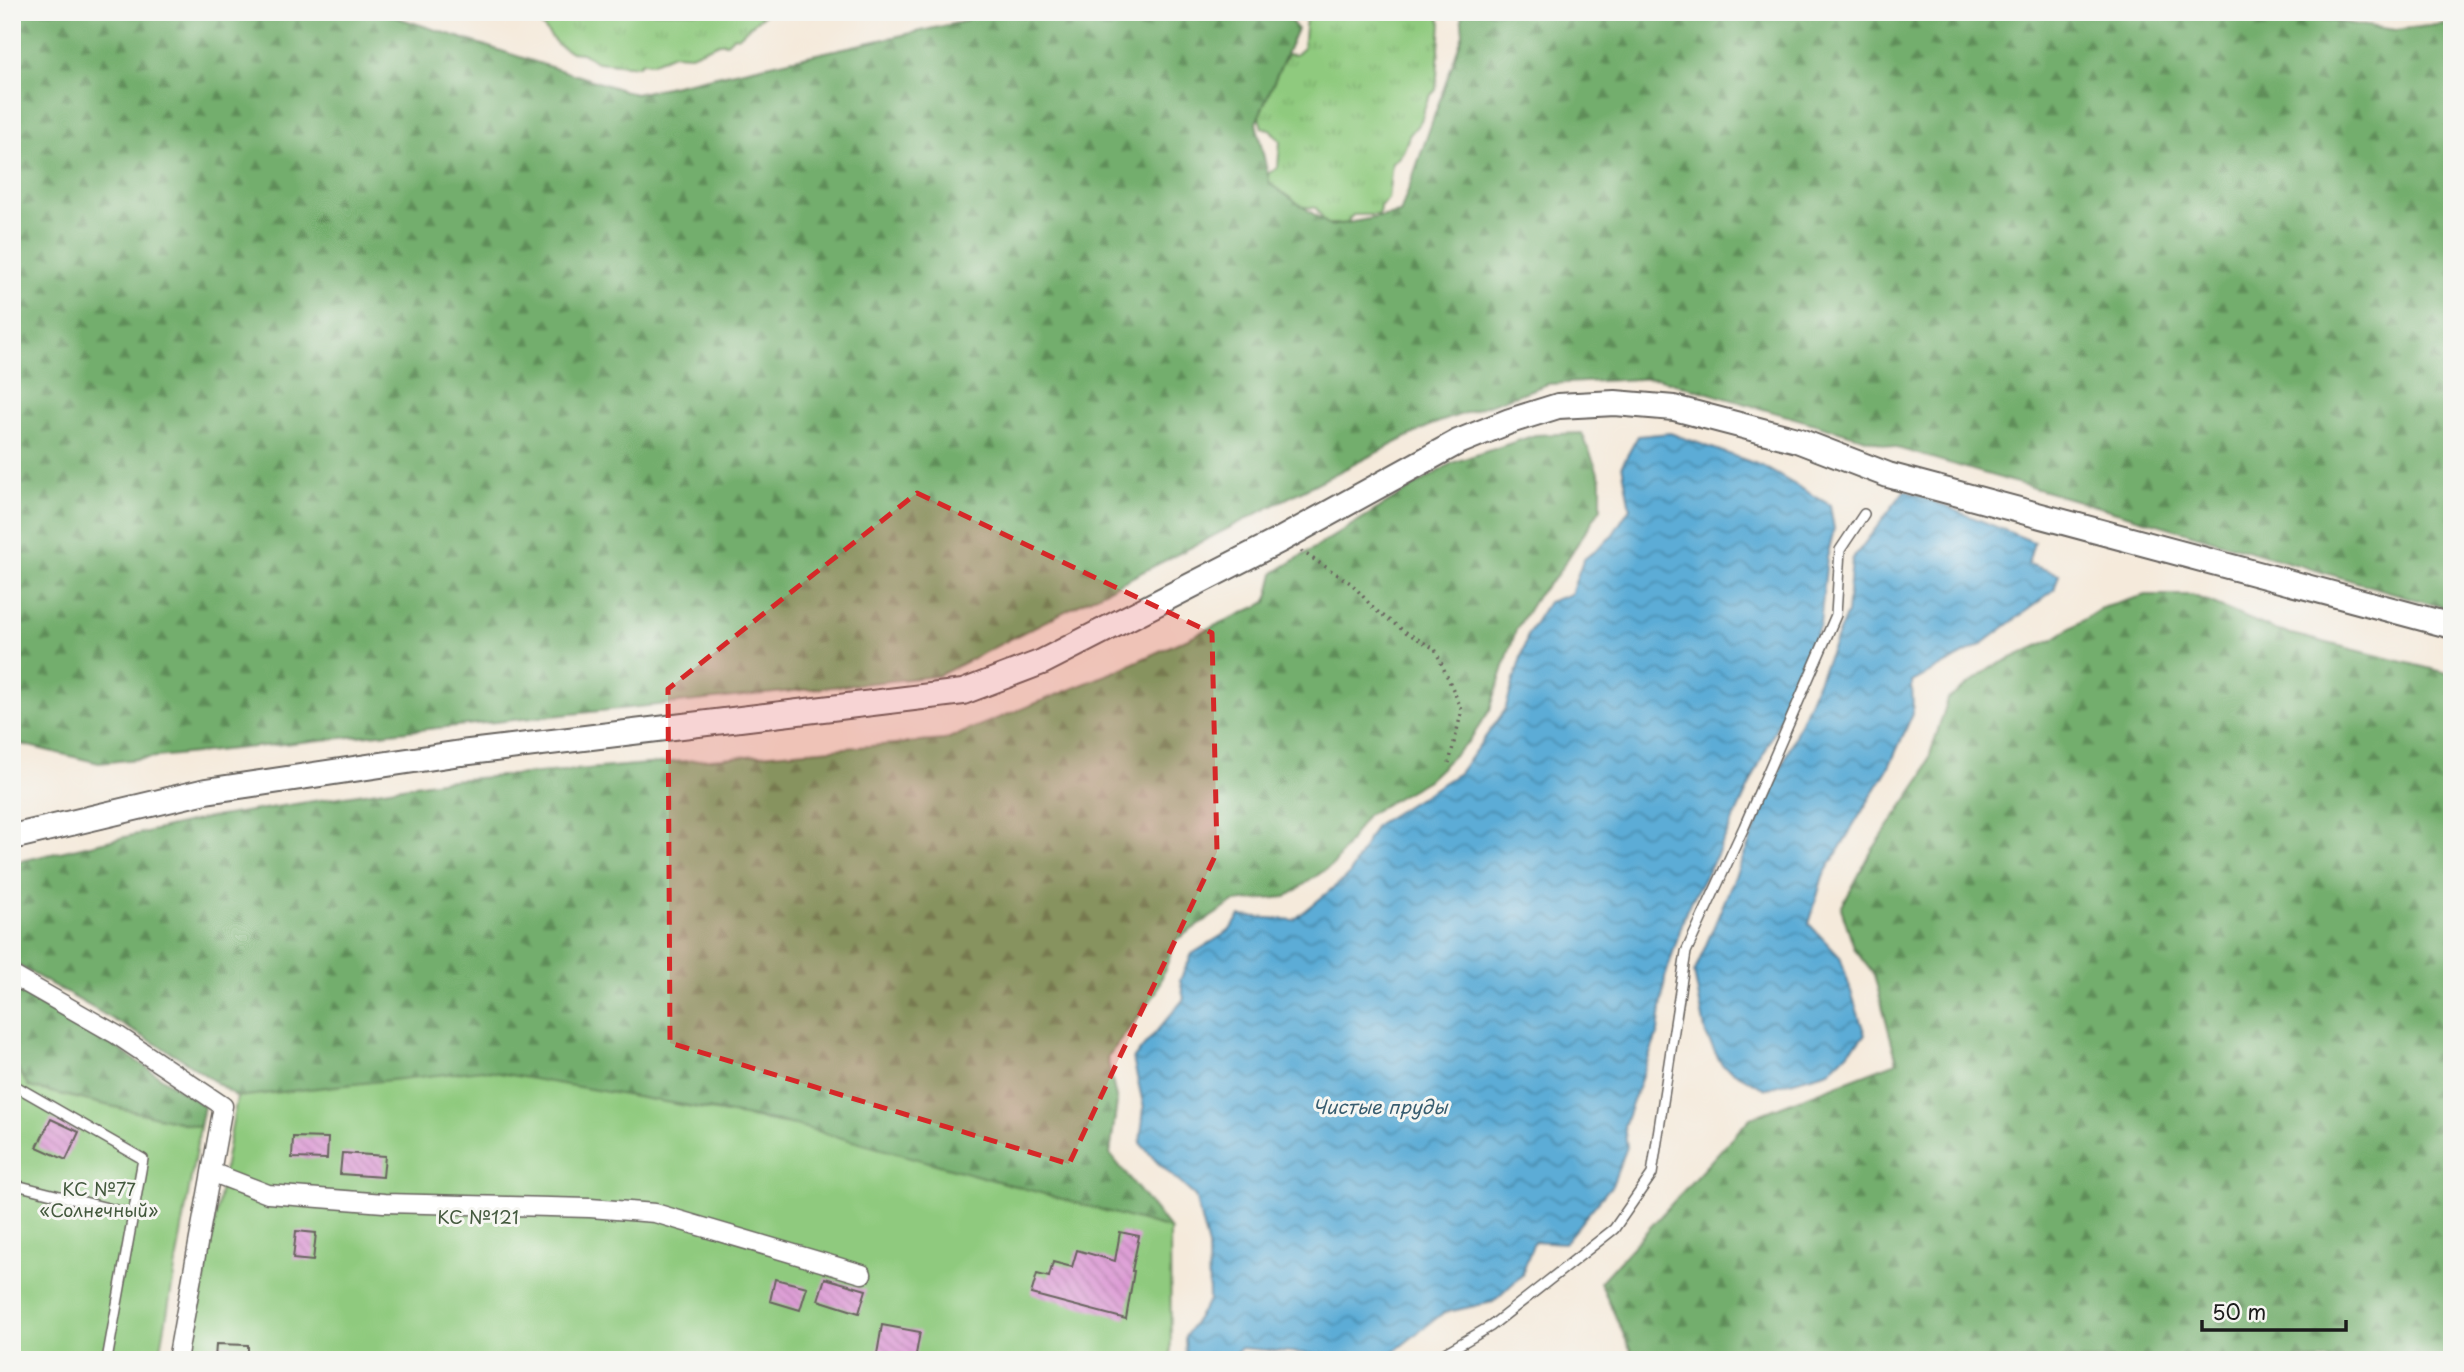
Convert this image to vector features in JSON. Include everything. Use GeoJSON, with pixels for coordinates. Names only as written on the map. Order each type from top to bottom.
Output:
{"type":"FeatureCollection","features":[{"type":"Feature","properties":{"kind":"main road"},"geometry":{"type":"LineString","coordinates":[[12,836],[206,791],[461,753],[964,692],[1042,662],[1282,538],[1458,442],[1510,421],[1558,406],[1615,403],[1674,408],[1797,440],[1888,475],[2452,626]]}},
{"type":"Feature","properties":{"kind":"street"},"geometry":{"type":"LineString","coordinates":[[12,975],[117,1035],[223,1106],[177,1360]]}},
{"type":"Feature","properties":{"kind":"street"},"geometry":{"type":"LineString","coordinates":[[211,1172],[268,1194],[384,1203],[590,1208],[655,1213],[862,1274]]}},
{"type":"Feature","properties":{"kind":"lane"},"geometry":{"type":"LineString","coordinates":[[1433,1360],[1491,1326],[1614,1229],[1653,1174],[1686,952],[1744,827],[1836,615],[1840,550],[1864,514]]}},
{"type":"Feature","properties":{"kind":"lane"},"geometry":{"type":"LineString","coordinates":[[12,1084],[143,1158],[107,1360]]}},
{"type":"Feature","properties":{"kind":"lane"},"geometry":{"type":"LineString","coordinates":[[12,1184],[132,1214]]}},
{"type":"Feature","properties":{"kind":"path"},"geometry":{"type":"LineString","coordinates":[[1282,538],[1352,584],[1374,609],[1435,649],[1462,710],[1449,764]]}},
{"type":"Feature","properties":{"kind":"highlighted area"},"geometry":{"type":"Polygon","coordinates":[[[917,493],[1212,633],[1217,852],[1069,1164],[670,1043],[668,689],[917,493]]]}},
{"type":"Feature","properties":{"kind":"green space"},"geometry":{"type":"Polygon","coordinates":[[[12,12],[380,12],[635,94],[966,21],[971,12],[1284,12],[1297,29],[1256,123],[1270,184],[1331,226],[1400,213],[1463,34],[1461,12],[2268,12],[2396,30],[2452,23],[2452,610],[1657,378],[1548,384],[1431,425],[938,676],[99,763],[12,742],[12,12]]]}},
{"type":"Feature","properties":{"kind":"green space"},"geometry":{"type":"Polygon","coordinates":[[[533,12],[767,12],[727,43],[719,43],[691,55],[673,54],[653,63],[642,62],[638,66],[597,62],[582,53],[571,52],[557,44],[533,12]]]}},
{"type":"Feature","properties":{"kind":"green space"},"geometry":{"type":"Polygon","coordinates":[[[1303,12],[1436,12],[1441,23],[1436,90],[1428,99],[1421,121],[1409,136],[1405,148],[1392,162],[1388,199],[1380,206],[1379,215],[1353,215],[1348,224],[1326,224],[1316,208],[1282,205],[1271,201],[1266,175],[1278,167],[1280,141],[1270,129],[1262,128],[1259,107],[1266,89],[1288,54],[1295,55],[1303,48],[1306,18],[1303,12]]]}},
{"type":"Feature","properties":{"kind":"green space"},"geometry":{"type":"Polygon","coordinates":[[[1582,433],[1601,480],[1601,508],[1555,578],[1539,593],[1516,630],[1490,710],[1469,741],[1428,780],[1367,815],[1335,863],[1286,897],[1234,902],[1176,940],[1156,993],[1107,1058],[1117,1102],[1110,1154],[1170,1229],[778,1121],[482,1071],[237,1097],[179,1057],[12,962],[12,863],[207,818],[440,781],[944,740],[1116,671],[1267,602],[1274,573],[1452,463],[1535,435],[1582,433]]]}},
{"type":"Feature","properties":{"kind":"green space"},"geometry":{"type":"Polygon","coordinates":[[[2146,595],[2192,595],[2275,630],[2452,674],[2452,1360],[1635,1360],[1600,1282],[1750,1118],[1897,1062],[1874,975],[1855,950],[1841,908],[1871,852],[1923,776],[1948,699],[1992,667],[2053,639],[2102,608],[2146,595]]]}},
{"type":"Feature","properties":{"kind":"green space"},"geometry":{"type":"Polygon","coordinates":[[[12,988],[108,1042],[204,1106],[200,1127],[29,1087],[12,1060],[12,988]]]}},
{"type":"Feature","properties":{"kind":"green space","name":"КС №77 «Солнечный»"},"geometry":{"type":"Polygon","coordinates":[[[12,1060],[29,1087],[200,1127],[159,1360],[12,1360],[12,1060]]]}},
{"type":"Feature","properties":{"kind":"green space","name":"КС №121"},"geometry":{"type":"Polygon","coordinates":[[[482,1070],[795,1125],[1170,1229],[1171,1360],[190,1360],[237,1097],[482,1070]]]}},
{"type":"Feature","properties":{"kind":"water","name":"Чистые пруды"},"geometry":{"type":"Polygon","coordinates":[[[1670,433],[1762,466],[1830,505],[1834,529],[1827,558],[1820,625],[1719,851],[1686,911],[1665,978],[1658,1032],[1624,1126],[1627,1147],[1612,1185],[1564,1243],[1534,1241],[1522,1275],[1493,1302],[1443,1313],[1383,1360],[1241,1348],[1230,1360],[1186,1360],[1185,1337],[1209,1300],[1208,1247],[1195,1196],[1140,1143],[1144,1108],[1133,1059],[1184,999],[1180,980],[1192,954],[1229,931],[1240,916],[1294,920],[1349,875],[1376,825],[1459,773],[1505,710],[1528,634],[1548,602],[1571,594],[1583,560],[1611,537],[1630,508],[1622,465],[1638,436],[1670,433]]]}},
{"type":"Feature","properties":{"kind":"water"},"geometry":{"type":"Polygon","coordinates":[[[1905,490],[2034,542],[2028,564],[2059,574],[2054,590],[1981,645],[1912,682],[1913,713],[1890,765],[1823,876],[1809,924],[1840,957],[1865,1035],[1829,1071],[1765,1089],[1722,1065],[1706,1035],[1694,973],[1847,613],[1852,560],[1905,490]]]}},
{"type":"Feature","properties":{"kind":"building"},"geometry":{"type":"Polygon","coordinates":[[[51,1119],[79,1132],[66,1160],[37,1147],[51,1119]]]}},
{"type":"Feature","properties":{"kind":"building"},"geometry":{"type":"Polygon","coordinates":[[[293,1137],[328,1138],[327,1159],[292,1158],[293,1137]]]}},
{"type":"Feature","properties":{"kind":"building"},"geometry":{"type":"Polygon","coordinates":[[[342,1153],[385,1156],[383,1177],[340,1174],[342,1153]]]}},
{"type":"Feature","properties":{"kind":"building"},"geometry":{"type":"Polygon","coordinates":[[[296,1231],[316,1233],[313,1261],[293,1259],[296,1231]]]}},
{"type":"Feature","properties":{"kind":"building"},"geometry":{"type":"Polygon","coordinates":[[[1120,1232],[1139,1236],[1126,1319],[1031,1294],[1037,1274],[1049,1277],[1053,1262],[1072,1267],[1077,1250],[1115,1261],[1120,1232]]]}},
{"type":"Feature","properties":{"kind":"building"},"geometry":{"type":"Polygon","coordinates":[[[825,1278],[866,1290],[859,1313],[818,1300],[825,1278]]]}},
{"type":"Feature","properties":{"kind":"building"},"geometry":{"type":"Polygon","coordinates":[[[775,1279],[807,1287],[800,1310],[770,1301],[775,1279]]]}},
{"type":"Feature","properties":{"kind":"building"},"geometry":{"type":"Polygon","coordinates":[[[882,1325],[920,1332],[915,1360],[876,1360],[882,1325]]]}},
{"type":"Feature","properties":{"kind":"building"},"geometry":{"type":"Polygon","coordinates":[[[216,1344],[248,1345],[248,1360],[215,1360],[216,1344]]]}}]}
